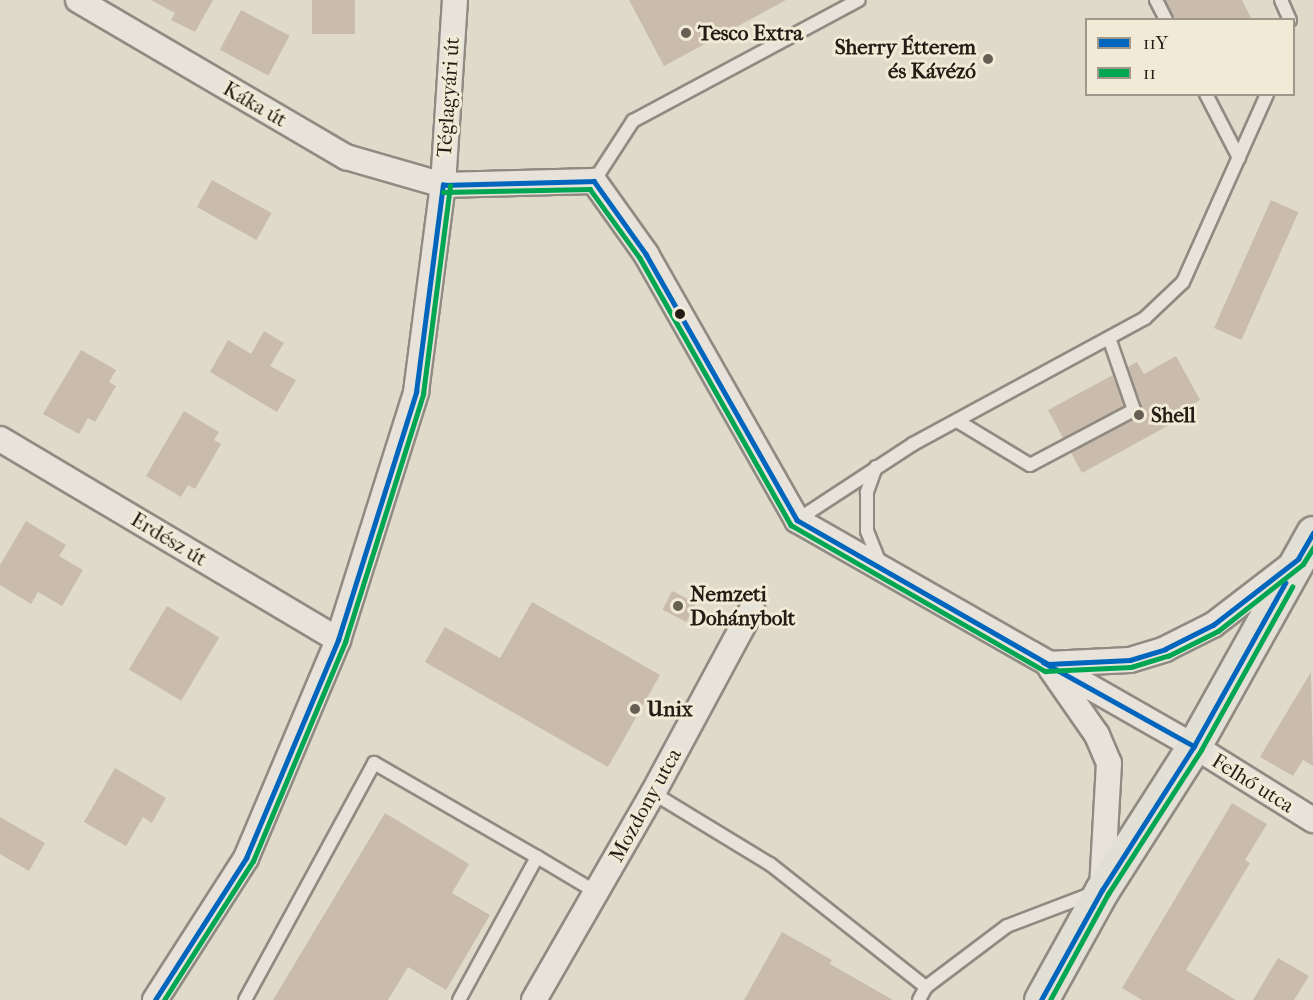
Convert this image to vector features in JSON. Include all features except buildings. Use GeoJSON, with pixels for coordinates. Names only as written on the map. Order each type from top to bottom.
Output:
{"type":"FeatureCollection","features":[{"type":"Feature","properties":{"kind":"main road"},"geometry":{"type":"LineString","coordinates":[[1041,1000],[1102,890],[1194,746],[1305,546]]}},
{"type":"Feature","properties":{"kind":"street","name":"Káka út"},"geometry":{"type":"LineString","coordinates":[[78,0],[346,157],[443,185],[594,181]]}},
{"type":"Feature","properties":{"kind":"street","name":"Téglagyári út"},"geometry":{"type":"LineString","coordinates":[[155,1000],[246,858],[338,640],[416,392],[443,185],[455,0]]}},
{"type":"Feature","properties":{"kind":"street"},"geometry":{"type":"LineString","coordinates":[[594,181],[646,254],[797,520]]}},
{"type":"Feature","properties":{"kind":"street","name":"Erdész út"},"geometry":{"type":"LineString","coordinates":[[0,439],[338,640]]}},
{"type":"Feature","properties":{"kind":"street","name":"Felhő utca"},"geometry":{"type":"LineString","coordinates":[[797,520],[1194,746],[1313,820]]}},
{"type":"Feature","properties":{"kind":"street"},"geometry":{"type":"LineString","coordinates":[[1048,664],[1130,660],[1166,650],[1214,625],[1305,546]]}},
{"type":"Feature","properties":{"kind":"street","name":"Mozdony utca"},"geometry":{"type":"LineString","coordinates":[[534,1000],[653,793],[752,609]]}},
{"type":"Feature","properties":{"kind":"street"},"geometry":{"type":"LineString","coordinates":[[1048,664],[1097,735],[1109,763],[1102,890]]}},
{"type":"Feature","properties":{"kind":"lane"},"geometry":{"type":"LineString","coordinates":[[594,181],[633,121],[859,0]]}},
{"type":"Feature","properties":{"kind":"lane"},"geometry":{"type":"LineString","coordinates":[[1156,0],[1166,18]]}},
{"type":"Feature","properties":{"kind":"lane"},"geometry":{"type":"LineString","coordinates":[[1281,0],[1289,18]]}},
{"type":"Feature","properties":{"kind":"lane"},"geometry":{"type":"LineString","coordinates":[[1207,96],[1239,158]]}},
{"type":"Feature","properties":{"kind":"lane"},"geometry":{"type":"LineString","coordinates":[[797,520],[876,467],[1145,318],[1183,282],[1266,96]]}},
{"type":"Feature","properties":{"kind":"lane"},"geometry":{"type":"LineString","coordinates":[[959,422],[1030,465],[1134,410],[1109,339]]}},
{"type":"Feature","properties":{"kind":"lane"},"geometry":{"type":"LineString","coordinates":[[876,467],[867,492],[867,531],[882,569]]}},
{"type":"Feature","properties":{"kind":"lane"},"geometry":{"type":"LineString","coordinates":[[245,1000],[374,763],[596,892]]}},
{"type":"Feature","properties":{"kind":"lane"},"geometry":{"type":"LineString","coordinates":[[653,793],[770,864],[926,987]]}},
{"type":"Feature","properties":{"kind":"lane"},"geometry":{"type":"LineString","coordinates":[[459,1000],[537,857]]}},
{"type":"Feature","properties":{"kind":"lane"},"geometry":{"type":"LineString","coordinates":[[919,1000],[926,987],[1007,926],[1102,890]]}},
{"type":"Feature","properties":{"kind":"transit line","name":"11Y"},"geometry":{"type":"LineString","coordinates":[[443,185],[594,181],[646,254],[797,520],[1048,664],[1130,660],[1165,649],[1213,625],[1298,559],[1313,533]]}},
{"type":"Feature","properties":{"kind":"transit line","name":"11Y"},"geometry":{"type":"LineString","coordinates":[[155,1000],[246,858],[338,640],[416,392],[443,185]]}},
{"type":"Feature","properties":{"kind":"transit line","name":"11"},"geometry":{"type":"LineString","coordinates":[[164,1000],[253,861],[345,642],[423,394],[450,186]]}},
{"type":"Feature","properties":{"kind":"transit line","name":"11"},"geometry":{"type":"LineString","coordinates":[[443,192],[590,189],[640,258],[791,525],[1045,671],[1131,667],[1168,656],[1218,631],[1303,564],[1313,548]]}},
{"type":"Feature","properties":{"kind":"transit line","name":"11Y"},"geometry":{"type":"LineString","coordinates":[[1041,1000],[1102,890],[1194,746],[1285,583]]}},
{"type":"Feature","properties":{"kind":"transit line","name":"11"},"geometry":{"type":"LineString","coordinates":[[1050,1000],[1108,894],[1201,750],[1292,587]]}},
{"type":"Feature","properties":{"kind":"transit line","name":"11Y"},"geometry":{"type":"LineString","coordinates":[[1043,662],[1194,746]]}},
{"type":"Feature","properties":{"kind":"place","name":"Tesco Extra"},"geometry":{"type":"Point","coordinates":[686,33]}},
{"type":"Feature","properties":{"kind":"place","name":"Sherry Étterem és Kávézó"},"geometry":{"type":"Point","coordinates":[988,59]}},
{"type":"Feature","properties":{"kind":"place","name":"Shell"},"geometry":{"type":"Point","coordinates":[1139,415]}},
{"type":"Feature","properties":{"kind":"place","name":"Nemzeti Dohánybolt"},"geometry":{"type":"Point","coordinates":[678,606]}},
{"type":"Feature","properties":{"kind":"place","name":"Unix"},"geometry":{"type":"Point","coordinates":[635,709]}}]}
